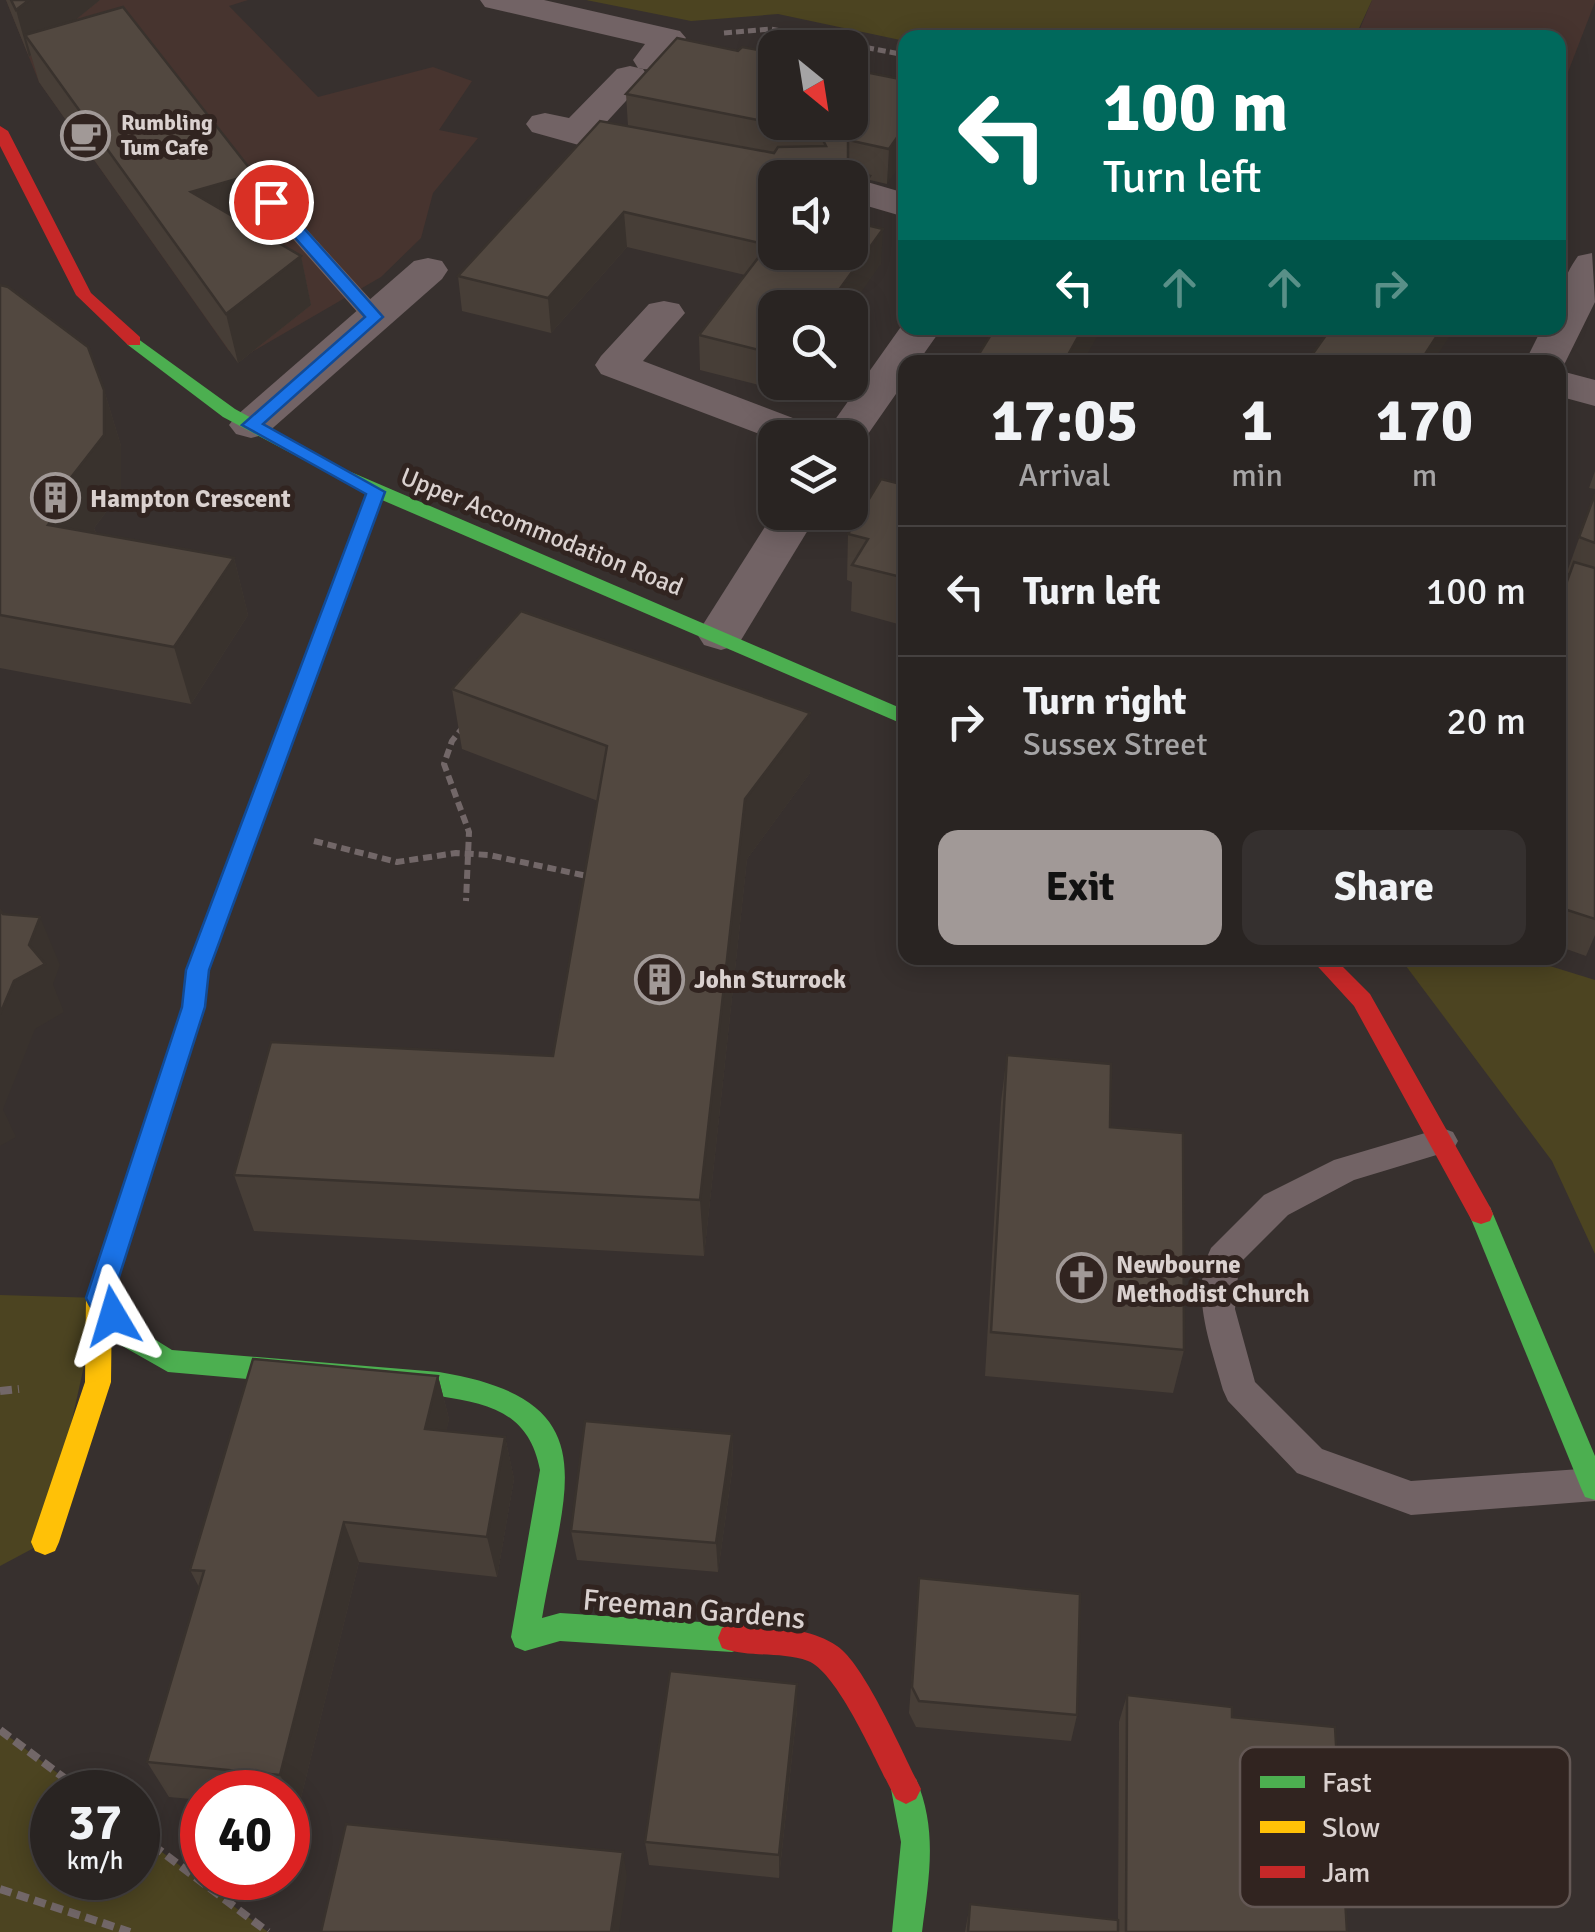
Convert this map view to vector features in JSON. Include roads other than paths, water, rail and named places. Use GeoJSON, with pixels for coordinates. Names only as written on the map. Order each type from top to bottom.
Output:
{"type":"FeatureCollection","features":[{"type":"Feature","properties":{"kind":"street"},"geometry":{"type":"LineString","coordinates":[[498,0],[650,58],[560,127],[612,144],[758,170]]}},
{"type":"Feature","properties":{"kind":"street","name":"Upper Accommodation Road"},"geometry":{"type":"LineString","coordinates":[[0,131],[84,295],[156,362],[251,425],[376,492],[721,634],[898,715]]}},
{"type":"Feature","properties":{"kind":"street"},"geometry":{"type":"LineString","coordinates":[[868,194],[898,203]]}},
{"type":"Feature","properties":{"kind":"street"},"geometry":{"type":"LineString","coordinates":[[1566,320],[1592,265]]}},
{"type":"Feature","properties":{"kind":"street"},"geometry":{"type":"LineString","coordinates":[[251,425],[428,270]]}},
{"type":"Feature","properties":{"kind":"street"},"geometry":{"type":"LineString","coordinates":[[664,314],[616,365],[762,420]]}},
{"type":"Feature","properties":{"kind":"street"},"geometry":{"type":"LineString","coordinates":[[858,420],[898,370]]}},
{"type":"Feature","properties":{"kind":"street"},"geometry":{"type":"LineString","coordinates":[[1566,386],[1595,393]]}},
{"type":"Feature","properties":{"kind":"street"},"geometry":{"type":"LineString","coordinates":[[45,1542],[98,1382],[99,1298],[194,1007],[198,970],[376,492]]}},
{"type":"Feature","properties":{"kind":"street"},"geometry":{"type":"LineString","coordinates":[[721,634],[786,530]]}},
{"type":"Feature","properties":{"kind":"street"},"geometry":{"type":"LineString","coordinates":[[1328,965],[1362,1000],[1470,1190],[1594,1486]]}},
{"type":"Feature","properties":{"kind":"street","name":"Freeman Gardens"},"geometry":{"type":"LineString","coordinates":[[99,1298],[126,1334],[168,1361],[439,1384],[482,1391],[527,1413],[547,1438],[553,1470],[525,1637],[560,1627],[770,1640],[802,1644],[842,1662],[863,1694],[880,1741],[906,1786],[916,1820],[907,1932]]}},
{"type":"Feature","properties":{"kind":"lane"},"geometry":{"type":"LineString","coordinates":[[271,202],[374,317]]}},
{"type":"Feature","properties":{"kind":"lane"},"geometry":{"type":"LineString","coordinates":[[1566,587],[1595,595]]}},
{"type":"Feature","properties":{"kind":"lane"},"geometry":{"type":"LineString","coordinates":[[1442,1141],[1345,1169],[1276,1205],[1223,1258],[1218,1309],[1240,1390],[1310,1461],[1411,1498],[1594,1486]]}},
{"type":"Feature","properties":{"kind":"place","name":"Rumbling Tum Cafe"},"geometry":{"type":"Point","coordinates":[86,135]}},
{"type":"Feature","properties":{"kind":"place","name":"Hampton Crescent"},"geometry":{"type":"Point","coordinates":[55,498]}},
{"type":"Feature","properties":{"kind":"place","name":"John Sturrock"},"geometry":{"type":"Point","coordinates":[659,979]}},
{"type":"Feature","properties":{"kind":"place","name":"Newbourne Methodist Church"},"geometry":{"type":"Point","coordinates":[1081,1278]}}]}
